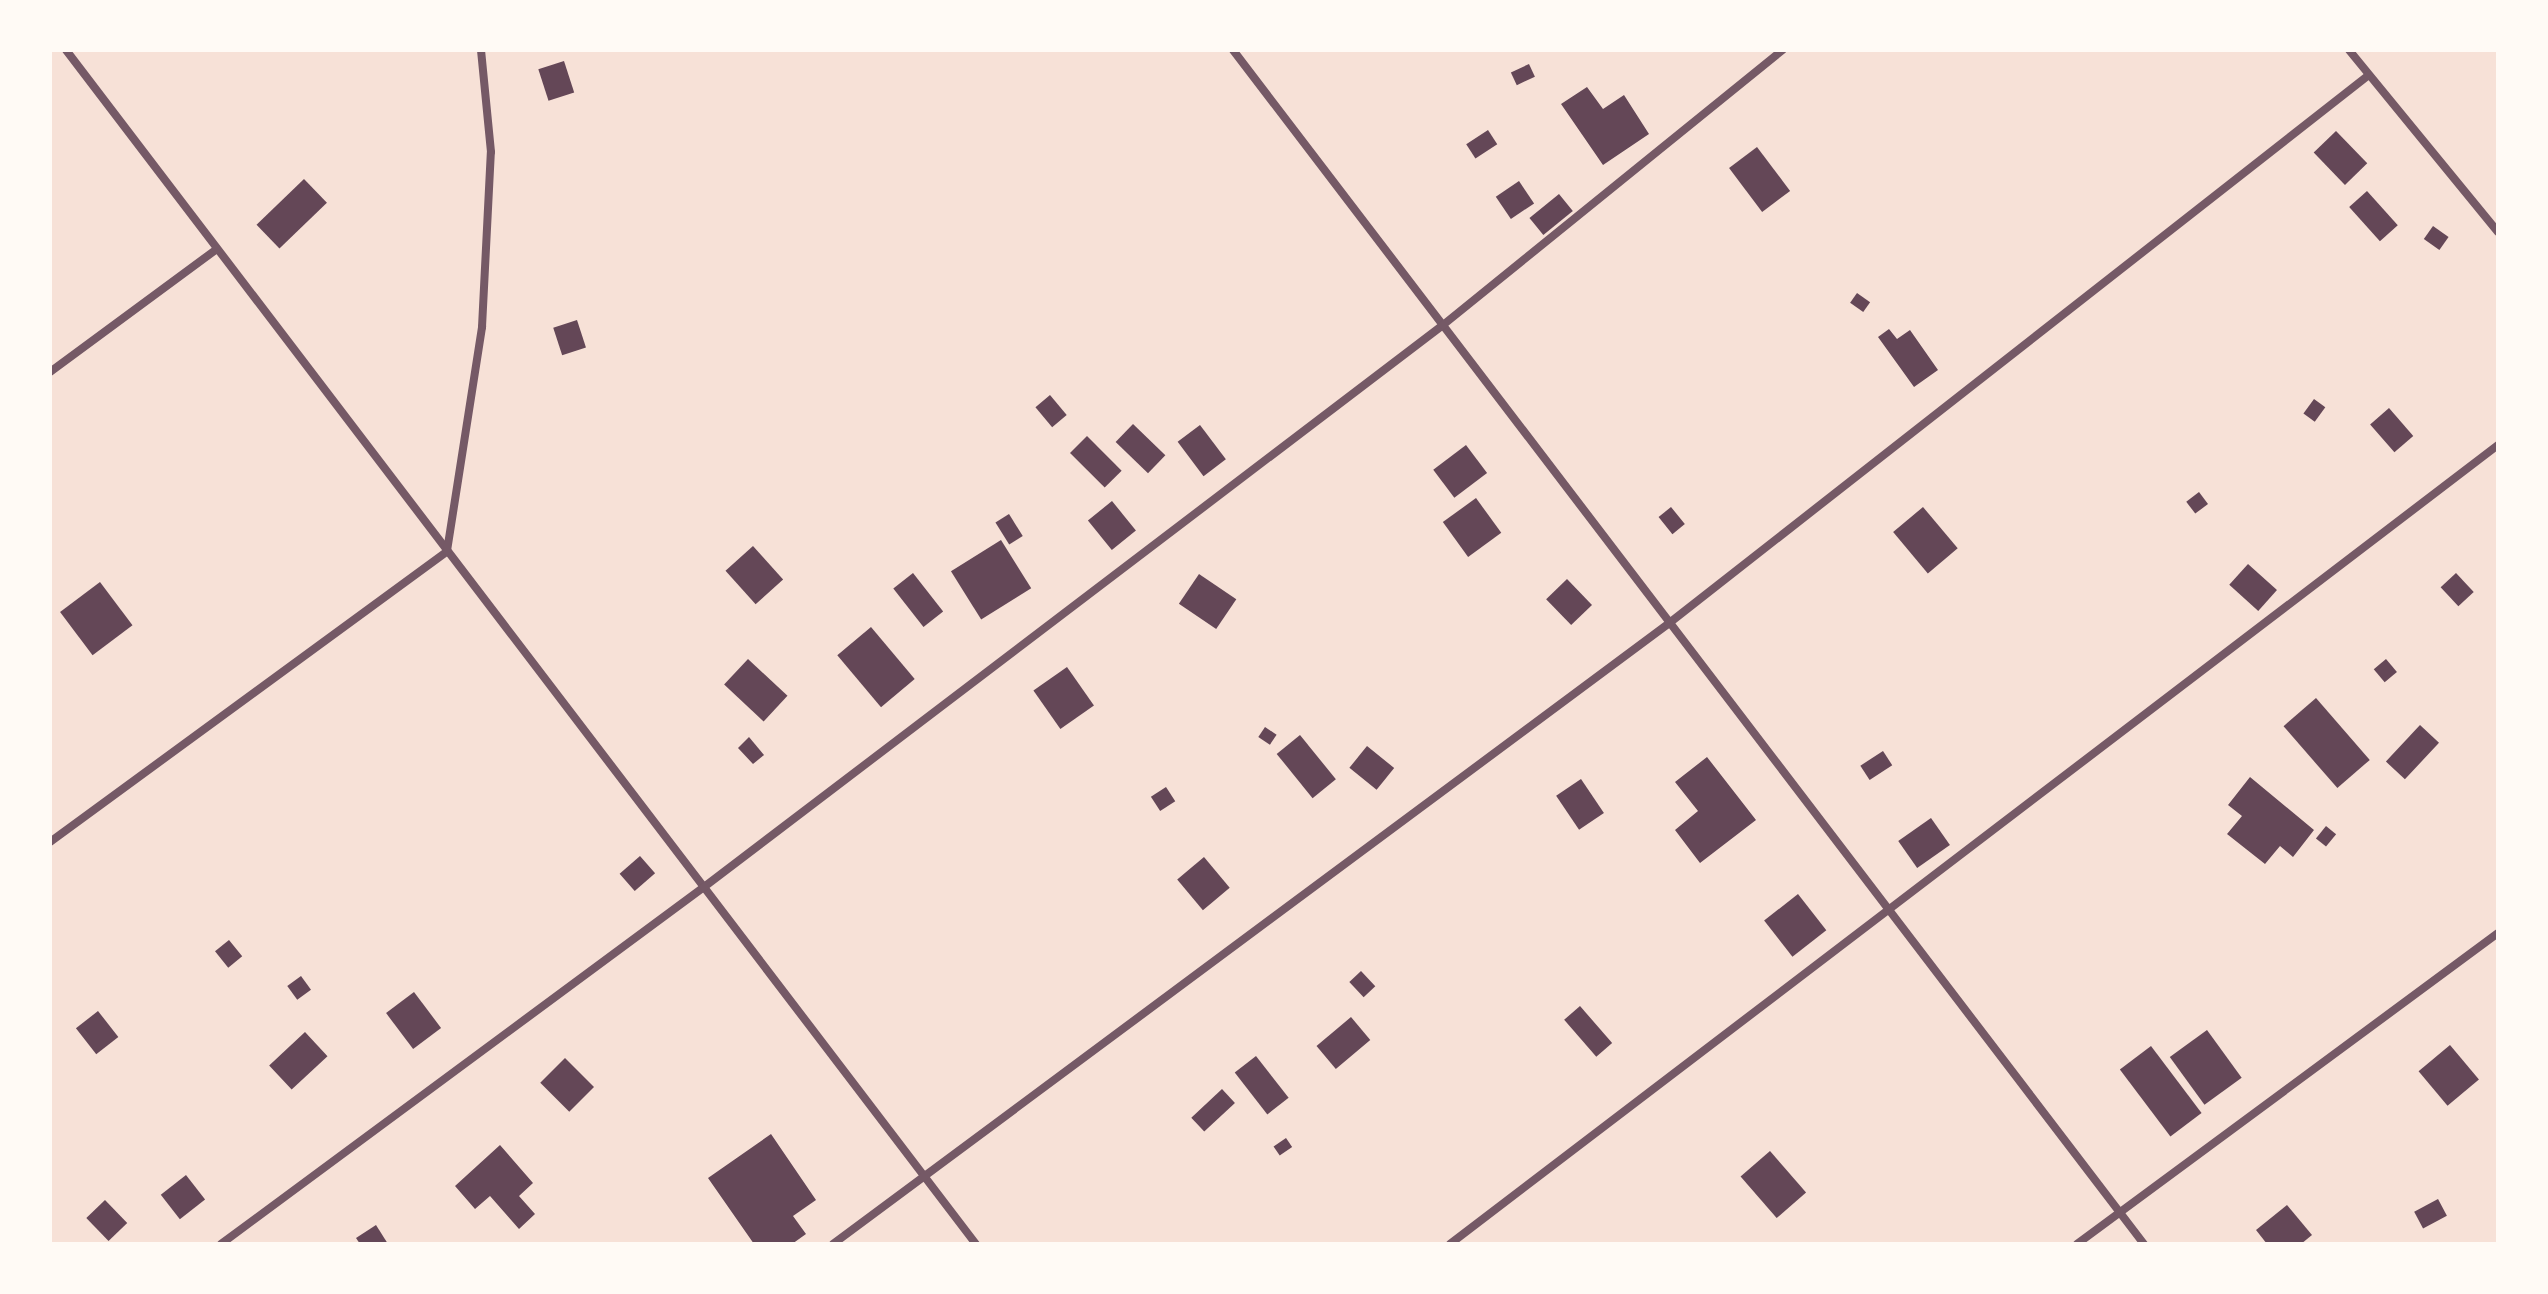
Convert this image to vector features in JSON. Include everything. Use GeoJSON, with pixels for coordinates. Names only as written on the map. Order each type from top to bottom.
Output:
{"type":"FeatureCollection","features":[{"type":"Feature","properties":{"kind":"street"},"geometry":{"type":"LineString","coordinates":[[66,50],[976,1244]]}},
{"type":"Feature","properties":{"kind":"street"},"geometry":{"type":"LineString","coordinates":[[50,842],[447,551],[482,327],[491,152],[481,50]]}},
{"type":"Feature","properties":{"kind":"street"},"geometry":{"type":"LineString","coordinates":[[1233,50],[2144,1244]]}},
{"type":"Feature","properties":{"kind":"street"},"geometry":{"type":"LineString","coordinates":[[221,1244],[704,887],[1443,325],[1783,50]]}},
{"type":"Feature","properties":{"kind":"street"},"geometry":{"type":"LineString","coordinates":[[2349,50],[2498,232]]}},
{"type":"Feature","properties":{"kind":"street"},"geometry":{"type":"LineString","coordinates":[[833,1244],[1668,624],[2369,75]]}},
{"type":"Feature","properties":{"kind":"street"},"geometry":{"type":"LineString","coordinates":[[50,372],[217,249]]}},
{"type":"Feature","properties":{"kind":"street"},"geometry":{"type":"LineString","coordinates":[[1450,1244],[2498,445]]}},
{"type":"Feature","properties":{"kind":"street"},"geometry":{"type":"LineString","coordinates":[[2077,1244],[2498,933]]}},
{"type":"Feature","properties":{"kind":"building"},"geometry":{"type":"Polygon","coordinates":[[[564,61],[574,92],[549,101],[538,69],[564,61]]]}},
{"type":"Feature","properties":{"kind":"building"},"geometry":{"type":"Polygon","coordinates":[[[1529,64],[1535,77],[1517,85],[1511,72],[1529,64]]]}},
{"type":"Feature","properties":{"kind":"building"},"geometry":{"type":"Polygon","coordinates":[[[1587,87],[1603,109],[1624,95],[1649,134],[1603,165],[1561,104],[1587,87]]]}},
{"type":"Feature","properties":{"kind":"building"},"geometry":{"type":"Polygon","coordinates":[[[1488,130],[1497,144],[1475,158],[1466,144],[1488,130]]]}},
{"type":"Feature","properties":{"kind":"building"},"geometry":{"type":"Polygon","coordinates":[[[2336,131],[2367,163],[2345,185],[2314,153],[2336,131]]]}},
{"type":"Feature","properties":{"kind":"building"},"geometry":{"type":"Polygon","coordinates":[[[1757,147],[1790,191],[1762,212],[1729,168],[1757,147]]]}},
{"type":"Feature","properties":{"kind":"building"},"geometry":{"type":"Polygon","coordinates":[[[304,179],[327,203],[279,249],[257,225],[304,179]]]}},
{"type":"Feature","properties":{"kind":"building"},"geometry":{"type":"Polygon","coordinates":[[[1519,181],[1534,203],[1511,219],[1496,197],[1519,181]]]}},
{"type":"Feature","properties":{"kind":"building"},"geometry":{"type":"Polygon","coordinates":[[[2367,191],[2398,225],[2380,241],[2349,207],[2367,191]]]}},
{"type":"Feature","properties":{"kind":"building"},"geometry":{"type":"Polygon","coordinates":[[[1559,194],[1573,211],[1543,235],[1529,218],[1559,194]]]}},
{"type":"Feature","properties":{"kind":"building"},"geometry":{"type":"Polygon","coordinates":[[[2433,226],[2449,237],[2439,250],[2424,239],[2433,226]]]}},
{"type":"Feature","properties":{"kind":"building"},"geometry":{"type":"Polygon","coordinates":[[[1857,293],[1870,302],[1863,312],[1850,303],[1857,293]]]}},
{"type":"Feature","properties":{"kind":"building"},"geometry":{"type":"Polygon","coordinates":[[[577,320],[586,348],[562,355],[553,328],[577,320]]]}},
{"type":"Feature","properties":{"kind":"building"},"geometry":{"type":"Polygon","coordinates":[[[1889,329],[1897,339],[1910,330],[1938,370],[1914,387],[1878,337],[1889,329]]]}},
{"type":"Feature","properties":{"kind":"building"},"geometry":{"type":"Polygon","coordinates":[[[1050,395],[1067,415],[1052,427],[1035,407],[1050,395]]]}},
{"type":"Feature","properties":{"kind":"building"},"geometry":{"type":"Polygon","coordinates":[[[2314,399],[2325,407],[2315,422],[2303,414],[2314,399]]]}},
{"type":"Feature","properties":{"kind":"building"},"geometry":{"type":"Polygon","coordinates":[[[2389,408],[2413,436],[2394,452],[2370,424],[2389,408]]]}},
{"type":"Feature","properties":{"kind":"building"},"geometry":{"type":"Polygon","coordinates":[[[1133,424],[1165,455],[1148,473],[1116,442],[1133,424]]]}},
{"type":"Feature","properties":{"kind":"building"},"geometry":{"type":"Polygon","coordinates":[[[1200,425],[1226,459],[1204,476],[1178,442],[1200,425]]]}},
{"type":"Feature","properties":{"kind":"building"},"geometry":{"type":"Polygon","coordinates":[[[1087,436],[1122,471],[1105,488],[1070,453],[1087,436]]]}},
{"type":"Feature","properties":{"kind":"building"},"geometry":{"type":"Polygon","coordinates":[[[1466,445],[1487,473],[1454,498],[1433,470],[1466,445]]]}},
{"type":"Feature","properties":{"kind":"building"},"geometry":{"type":"Polygon","coordinates":[[[2199,492],[2208,504],[2195,514],[2186,502],[2199,492]]]}},
{"type":"Feature","properties":{"kind":"building"},"geometry":{"type":"Polygon","coordinates":[[[1476,498],[1501,533],[1468,557],[1443,522],[1476,498]]]}},
{"type":"Feature","properties":{"kind":"building"},"geometry":{"type":"Polygon","coordinates":[[[1112,501],[1136,531],[1112,550],[1088,521],[1112,501]]]}},
{"type":"Feature","properties":{"kind":"building"},"geometry":{"type":"Polygon","coordinates":[[[1671,507],[1685,524],[1672,534],[1659,517],[1671,507]]]}},
{"type":"Feature","properties":{"kind":"building"},"geometry":{"type":"Polygon","coordinates":[[[1923,507],[1958,548],[1928,573],[1893,532],[1923,507]]]}},
{"type":"Feature","properties":{"kind":"building"},"geometry":{"type":"Polygon","coordinates":[[[1009,514],[1023,536],[1009,545],[995,522],[1009,514]]]}},
{"type":"Feature","properties":{"kind":"building"},"geometry":{"type":"Polygon","coordinates":[[[1001,540],[1031,588],[981,620],[951,571],[1001,540]]]}},
{"type":"Feature","properties":{"kind":"building"},"geometry":{"type":"Polygon","coordinates":[[[753,546],[783,579],[756,604],[726,571],[753,546]]]}},
{"type":"Feature","properties":{"kind":"building"},"geometry":{"type":"Polygon","coordinates":[[[2248,564],[2277,590],[2258,611],[2229,585],[2248,564]]]}},
{"type":"Feature","properties":{"kind":"building"},"geometry":{"type":"Polygon","coordinates":[[[913,573],[943,612],[923,627],[893,588],[913,573]]]}},
{"type":"Feature","properties":{"kind":"building"},"geometry":{"type":"Polygon","coordinates":[[[2456,573],[2474,592],[2458,606],[2441,587],[2456,573]]]}},
{"type":"Feature","properties":{"kind":"building"},"geometry":{"type":"Polygon","coordinates":[[[1199,574],[1236,599],[1216,629],[1179,604],[1199,574]]]}},
{"type":"Feature","properties":{"kind":"building"},"geometry":{"type":"Polygon","coordinates":[[[1567,579],[1592,605],[1571,625],[1546,599],[1567,579]]]}},
{"type":"Feature","properties":{"kind":"building"},"geometry":{"type":"Polygon","coordinates":[[[100,582],[132,625],[93,655],[60,612],[100,582]]]}},
{"type":"Feature","properties":{"kind":"building"},"geometry":{"type":"Polygon","coordinates":[[[871,627],[915,679],[881,707],[837,655],[871,627]]]}},
{"type":"Feature","properties":{"kind":"building"},"geometry":{"type":"Polygon","coordinates":[[[748,659],[787,696],[764,721],[724,685],[748,659]]]}},
{"type":"Feature","properties":{"kind":"building"},"geometry":{"type":"Polygon","coordinates":[[[2386,659],[2397,672],[2385,682],[2374,669],[2386,659]]]}},
{"type":"Feature","properties":{"kind":"building"},"geometry":{"type":"Polygon","coordinates":[[[1067,667],[1094,706],[1060,729],[1033,691],[1067,667]]]}},
{"type":"Feature","properties":{"kind":"building"},"geometry":{"type":"Polygon","coordinates":[[[2316,698],[2370,760],[2337,788],[2284,726],[2316,698]]]}},
{"type":"Feature","properties":{"kind":"building"},"geometry":{"type":"Polygon","coordinates":[[[2420,725],[2439,743],[2405,779],[2386,762],[2420,725]]]}},
{"type":"Feature","properties":{"kind":"building"},"geometry":{"type":"Polygon","coordinates":[[[1265,727],[1277,735],[1270,745],[1258,737],[1265,727]]]}},
{"type":"Feature","properties":{"kind":"building"},"geometry":{"type":"Polygon","coordinates":[[[1300,735],[1336,779],[1313,798],[1277,754],[1300,735]]]}},
{"type":"Feature","properties":{"kind":"building"},"geometry":{"type":"Polygon","coordinates":[[[749,737],[764,755],[753,764],[738,748],[749,737]]]}},
{"type":"Feature","properties":{"kind":"building"},"geometry":{"type":"Polygon","coordinates":[[[1367,746],[1394,768],[1377,790],[1349,768],[1367,746]]]}},
{"type":"Feature","properties":{"kind":"building"},"geometry":{"type":"Polygon","coordinates":[[[1883,751],[1892,765],[1870,780],[1860,766],[1883,751]]]}},
{"type":"Feature","properties":{"kind":"building"},"geometry":{"type":"Polygon","coordinates":[[[1707,757],[1756,820],[1700,863],[1675,830],[1698,811],[1675,782],[1707,757]]]}},
{"type":"Feature","properties":{"kind":"building"},"geometry":{"type":"Polygon","coordinates":[[[2250,777],[2314,830],[2293,857],[2280,846],[2265,864],[2227,834],[2242,816],[2228,805],[2250,777]]]}},
{"type":"Feature","properties":{"kind":"building"},"geometry":{"type":"Polygon","coordinates":[[[1581,779],[1604,813],[1579,830],[1556,796],[1581,779]]]}},
{"type":"Feature","properties":{"kind":"building"},"geometry":{"type":"Polygon","coordinates":[[[1166,787],[1175,801],[1160,811],[1151,797],[1166,787]]]}},
{"type":"Feature","properties":{"kind":"building"},"geometry":{"type":"Polygon","coordinates":[[[1931,818],[1950,845],[1917,868],[1898,841],[1931,818]]]}},
{"type":"Feature","properties":{"kind":"building"},"geometry":{"type":"Polygon","coordinates":[[[2326,826],[2336,834],[2326,847],[2316,838],[2326,826]]]}},
{"type":"Feature","properties":{"kind":"building"},"geometry":{"type":"Polygon","coordinates":[[[640,856],[655,873],[635,891],[620,874],[640,856]]]}},
{"type":"Feature","properties":{"kind":"building"},"geometry":{"type":"Polygon","coordinates":[[[1204,857],[1230,888],[1203,910],[1177,879],[1204,857]]]}},
{"type":"Feature","properties":{"kind":"building"},"geometry":{"type":"Polygon","coordinates":[[[1798,894],[1826,930],[1792,957],[1764,920],[1798,894]]]}},
{"type":"Feature","properties":{"kind":"building"},"geometry":{"type":"Polygon","coordinates":[[[229,940],[242,956],[228,968],[215,951],[229,940]]]}},
{"type":"Feature","properties":{"kind":"building"},"geometry":{"type":"Polygon","coordinates":[[[1361,971],[1375,986],[1364,997],[1349,982],[1361,971]]]}},
{"type":"Feature","properties":{"kind":"building"},"geometry":{"type":"Polygon","coordinates":[[[301,976],[311,990],[297,1000],[287,986],[301,976]]]}},
{"type":"Feature","properties":{"kind":"building"},"geometry":{"type":"Polygon","coordinates":[[[414,992],[441,1028],[413,1049],[386,1013],[414,992]]]}},
{"type":"Feature","properties":{"kind":"building"},"geometry":{"type":"Polygon","coordinates":[[[1580,1006],[1612,1043],[1596,1057],[1564,1020],[1580,1006]]]}},
{"type":"Feature","properties":{"kind":"building"},"geometry":{"type":"Polygon","coordinates":[[[98,1011],[118,1037],[96,1054],[76,1028],[98,1011]]]}},
{"type":"Feature","properties":{"kind":"building"},"geometry":{"type":"Polygon","coordinates":[[[1351,1017],[1370,1040],[1336,1069],[1317,1046],[1351,1017]]]}},
{"type":"Feature","properties":{"kind":"building"},"geometry":{"type":"Polygon","coordinates":[[[2207,1030],[2242,1078],[2204,1105],[2170,1057],[2207,1030]]]}},
{"type":"Feature","properties":{"kind":"building"},"geometry":{"type":"Polygon","coordinates":[[[305,1032],[328,1056],[292,1090],[269,1065],[305,1032]]]}},
{"type":"Feature","properties":{"kind":"building"},"geometry":{"type":"Polygon","coordinates":[[[2450,1045],[2479,1079],[2448,1106],[2419,1071],[2450,1045]]]}},
{"type":"Feature","properties":{"kind":"building"},"geometry":{"type":"Polygon","coordinates":[[[2151,1046],[2202,1113],[2170,1137],[2120,1069],[2151,1046]]]}},
{"type":"Feature","properties":{"kind":"building"},"geometry":{"type":"Polygon","coordinates":[[[1256,1056],[1289,1098],[1267,1114],[1235,1073],[1256,1056]]]}},
{"type":"Feature","properties":{"kind":"building"},"geometry":{"type":"Polygon","coordinates":[[[565,1058],[594,1087],[569,1112],[540,1083],[565,1058]]]}},
{"type":"Feature","properties":{"kind":"building"},"geometry":{"type":"Polygon","coordinates":[[[1222,1089],[1235,1103],[1204,1132],[1191,1118],[1222,1089]]]}},
{"type":"Feature","properties":{"kind":"building"},"geometry":{"type":"Polygon","coordinates":[[[771,1134],[816,1200],[793,1216],[806,1234],[792,1244],[754,1244],[708,1178],[771,1134]]]}},
{"type":"Feature","properties":{"kind":"building"},"geometry":{"type":"Polygon","coordinates":[[[1286,1138],[1292,1147],[1280,1156],[1274,1146],[1286,1138]]]}},
{"type":"Feature","properties":{"kind":"building"},"geometry":{"type":"Polygon","coordinates":[[[500,1145],[533,1183],[519,1196],[535,1214],[519,1229],[490,1196],[475,1209],[455,1186],[500,1145]]]}},
{"type":"Feature","properties":{"kind":"building"},"geometry":{"type":"Polygon","coordinates":[[[1770,1151],[1806,1193],[1777,1218],[1741,1177],[1770,1151]]]}},
{"type":"Feature","properties":{"kind":"building"},"geometry":{"type":"Polygon","coordinates":[[[186,1175],[205,1199],[180,1219],[161,1195],[186,1175]]]}},
{"type":"Feature","properties":{"kind":"building"},"geometry":{"type":"Polygon","coordinates":[[[2438,1199],[2447,1216],[2423,1228],[2414,1212],[2438,1199]]]}},
{"type":"Feature","properties":{"kind":"building"},"geometry":{"type":"Polygon","coordinates":[[[105,1200],[127,1223],[109,1241],[86,1218],[105,1200]]]}},
{"type":"Feature","properties":{"kind":"building"},"geometry":{"type":"Polygon","coordinates":[[[2287,1205],[2312,1235],[2301,1244],[2267,1244],[2256,1230],[2287,1205]]]}},
{"type":"Feature","properties":{"kind":"building"},"geometry":{"type":"Polygon","coordinates":[[[376,1225],[388,1244],[360,1244],[356,1238],[376,1225]]]}}]}
